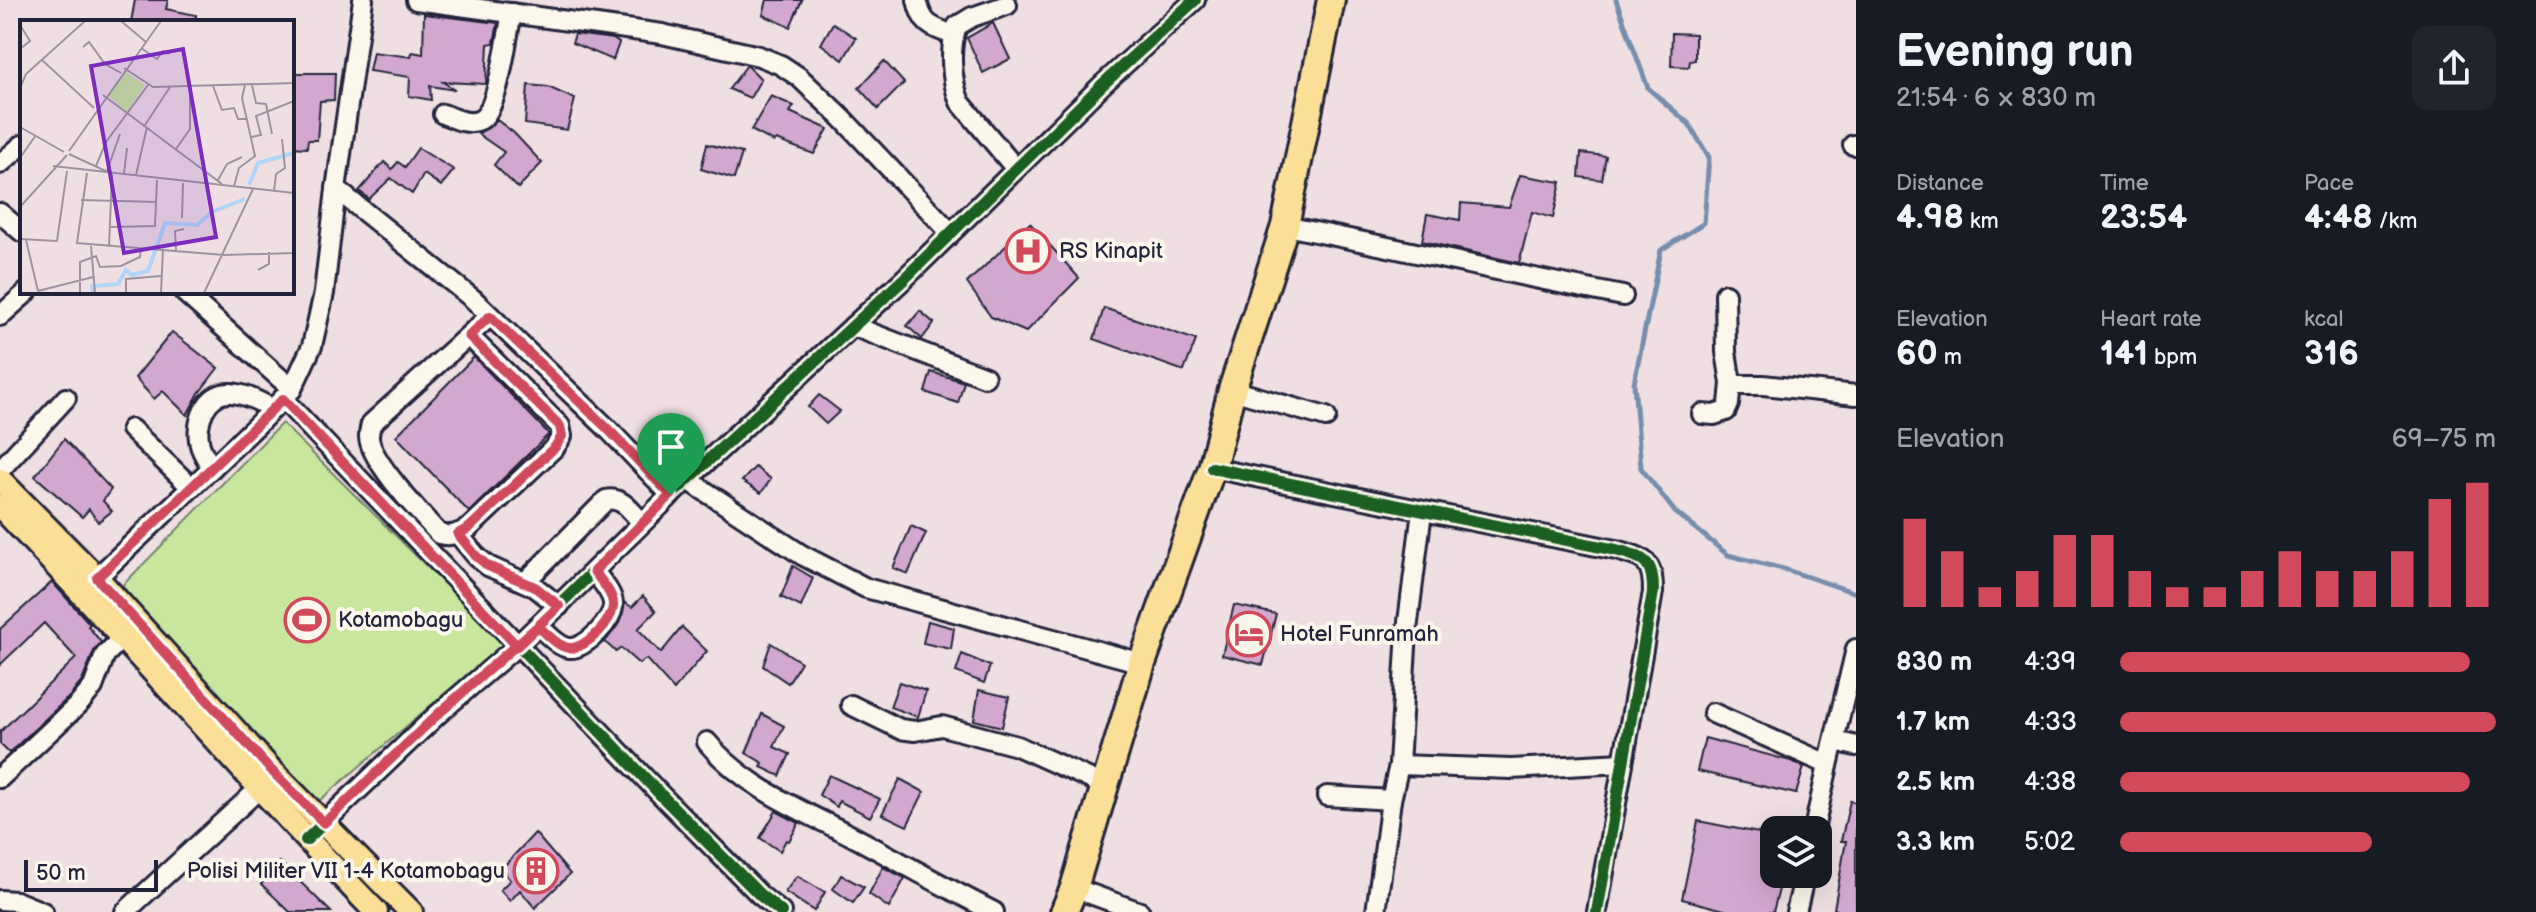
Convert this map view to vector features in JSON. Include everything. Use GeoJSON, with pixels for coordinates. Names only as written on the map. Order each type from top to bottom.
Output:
{"type":"FeatureCollection","features":[{"type":"Feature","properties":{"kind":"highway"},"geometry":{"type":"LineString","coordinates":[[1069,900],[1142,663],[1212,468],[1232,390],[1285,226],[1331,0]]}},
{"type":"Feature","properties":{"kind":"main road"},"geometry":{"type":"LineString","coordinates":[[0,480],[89,585],[122,638],[376,912]]}},
{"type":"Feature","properties":{"kind":"main road"},"geometry":{"type":"LineString","coordinates":[[0,506],[89,585],[411,912]]}},
{"type":"Feature","properties":{"kind":"street"},"geometry":{"type":"LineString","coordinates":[[89,585],[283,399],[312,346],[324,293],[363,0]]}},
{"type":"Feature","properties":{"kind":"street"},"geometry":{"type":"LineString","coordinates":[[416,0],[662,34],[759,56],[781,65],[799,77],[842,118],[950,232]]}},
{"type":"Feature","properties":{"kind":"street"},"geometry":{"type":"LineString","coordinates":[[917,0],[920,15],[928,25],[954,35]]}},
{"type":"Feature","properties":{"kind":"street"},"geometry":{"type":"LineString","coordinates":[[306,840],[437,715],[517,646],[671,495],[1195,0]]}},
{"type":"Feature","properties":{"kind":"street"},"geometry":{"type":"LineString","coordinates":[[1007,5],[972,17],[957,26],[954,35],[954,89],[960,102],[1016,169]]}},
{"type":"Feature","properties":{"kind":"street"},"geometry":{"type":"LineString","coordinates":[[443,114],[465,122],[478,122],[487,115],[496,93],[512,13]]}},
{"type":"Feature","properties":{"kind":"street"},"geometry":{"type":"LineString","coordinates":[[0,164],[20,147]]}},
{"type":"Feature","properties":{"kind":"street"},"geometry":{"type":"LineString","coordinates":[[336,189],[490,316],[608,429],[671,495]]}},
{"type":"Feature","properties":{"kind":"street"},"geometry":{"type":"LineString","coordinates":[[0,213],[20,230]]}},
{"type":"Feature","properties":{"kind":"street"},"geometry":{"type":"LineString","coordinates":[[1285,226],[1623,296]]}},
{"type":"Feature","properties":{"kind":"street"},"geometry":{"type":"LineString","coordinates":[[0,316],[25,294]]}},
{"type":"Feature","properties":{"kind":"street"},"geometry":{"type":"LineString","coordinates":[[186,294],[517,646],[760,895],[781,912]]}},
{"type":"Feature","properties":{"kind":"street"},"geometry":{"type":"LineString","coordinates":[[1702,414],[1714,415],[1726,411],[1729,404],[1731,383],[1726,352],[1725,294]]}},
{"type":"Feature","properties":{"kind":"street"},"geometry":{"type":"LineString","coordinates":[[469,336],[560,426],[562,436],[555,447],[469,528],[447,536],[439,534],[394,482],[373,451],[369,438],[371,424],[490,316]]}},
{"type":"Feature","properties":{"kind":"street"},"geometry":{"type":"LineString","coordinates":[[853,326],[985,377]]}},
{"type":"Feature","properties":{"kind":"street"},"geometry":{"type":"LineString","coordinates":[[1731,383],[1856,395]]}},
{"type":"Feature","properties":{"kind":"street"},"geometry":{"type":"LineString","coordinates":[[1232,390],[1326,417]]}},
{"type":"Feature","properties":{"kind":"street"},"geometry":{"type":"LineString","coordinates":[[212,468],[200,445],[199,430],[200,415],[212,399],[222,393],[233,393],[253,398],[283,399]]}},
{"type":"Feature","properties":{"kind":"street"},"geometry":{"type":"LineString","coordinates":[[0,470],[66,398]]}},
{"type":"Feature","properties":{"kind":"street"},"geometry":{"type":"LineString","coordinates":[[131,429],[191,487]]}},
{"type":"Feature","properties":{"kind":"street"},"geometry":{"type":"LineString","coordinates":[[1212,468],[1616,550],[1638,556],[1649,564],[1653,575],[1653,592],[1597,912]]}},
{"type":"Feature","properties":{"kind":"street"},"geometry":{"type":"LineString","coordinates":[[688,480],[802,555],[866,588],[1142,663]]}},
{"type":"Feature","properties":{"kind":"street"},"geometry":{"type":"LineString","coordinates":[[525,582],[606,500],[614,498],[622,502],[642,523]]}},
{"type":"Feature","properties":{"kind":"street"},"geometry":{"type":"LineString","coordinates":[[1376,912],[1391,800],[1399,765],[1407,630],[1422,511]]}},
{"type":"Feature","properties":{"kind":"street"},"geometry":{"type":"LineString","coordinates":[[458,534],[488,566],[535,587],[559,606]]}},
{"type":"Feature","properties":{"kind":"street"},"geometry":{"type":"LineString","coordinates":[[538,626],[569,648],[593,637],[611,617],[614,605],[594,571]]}},
{"type":"Feature","properties":{"kind":"street"},"geometry":{"type":"LineString","coordinates":[[0,778],[79,704],[93,687],[105,655],[122,638]]}},
{"type":"Feature","properties":{"kind":"street"},"geometry":{"type":"LineString","coordinates":[[1817,816],[1856,649]]}},
{"type":"Feature","properties":{"kind":"street"},"geometry":{"type":"LineString","coordinates":[[851,705],[900,729],[915,731],[942,726],[1017,746],[1106,786]]}},
{"type":"Feature","properties":{"kind":"street"},"geometry":{"type":"LineString","coordinates":[[1713,713],[1827,764]]}},
{"type":"Feature","properties":{"kind":"street"},"geometry":{"type":"LineString","coordinates":[[1835,741],[1856,746]]}},
{"type":"Feature","properties":{"kind":"street"},"geometry":{"type":"LineString","coordinates":[[707,742],[738,773],[792,806],[994,912]]}},
{"type":"Feature","properties":{"kind":"street"},"geometry":{"type":"LineString","coordinates":[[1399,765],[1511,769],[1623,763]]}},
{"type":"Feature","properties":{"kind":"street"},"geometry":{"type":"LineString","coordinates":[[125,912],[260,788]]}},
{"type":"Feature","properties":{"kind":"street"},"geometry":{"type":"LineString","coordinates":[[1327,796],[1391,800]]}},
{"type":"Feature","properties":{"kind":"street"},"geometry":{"type":"LineString","coordinates":[[1796,912],[1802,888]]}},
{"type":"Feature","properties":{"kind":"street"},"geometry":{"type":"LineString","coordinates":[[0,900],[16,901],[43,912]]}},
{"type":"Feature","properties":{"kind":"street"},"geometry":{"type":"LineString","coordinates":[[1069,900],[1140,912]]}},
{"type":"Feature","properties":{"kind":"green space","name":"Kotamobagu"},"geometry":{"type":"Polygon","coordinates":[[[282,423],[504,643],[312,807],[111,597],[282,423]]]}},
{"type":"Feature","properties":{"kind":"building"},"geometry":{"type":"Polygon","coordinates":[[[135,0],[168,0],[166,9],[196,15],[196,20],[131,20],[135,0]]]}},
{"type":"Feature","properties":{"kind":"building"},"geometry":{"type":"Polygon","coordinates":[[[767,0],[802,0],[790,27],[763,15],[767,0]]]}},
{"type":"Feature","properties":{"kind":"building"},"geometry":{"type":"Polygon","coordinates":[[[424,14],[498,23],[494,43],[488,44],[486,84],[443,82],[455,90],[430,86],[431,100],[409,96],[410,77],[369,71],[373,52],[411,57],[412,52],[423,54],[424,14]]]}},
{"type":"Feature","properties":{"kind":"building"},"geometry":{"type":"Polygon","coordinates":[[[833,23],[856,38],[843,60],[821,44],[833,23]]]}},
{"type":"Feature","properties":{"kind":"building"},"geometry":{"type":"Polygon","coordinates":[[[993,23],[1010,59],[983,73],[967,38],[993,23]]]}},
{"type":"Feature","properties":{"kind":"building"},"geometry":{"type":"Polygon","coordinates":[[[1672,33],[1695,34],[1695,60],[1690,61],[1689,67],[1671,66],[1672,33]]]}},
{"type":"Feature","properties":{"kind":"building"},"geometry":{"type":"Polygon","coordinates":[[[575,34],[613,39],[619,43],[613,60],[572,43],[575,34]]]}},
{"type":"Feature","properties":{"kind":"building"},"geometry":{"type":"Polygon","coordinates":[[[884,61],[904,83],[878,109],[859,88],[884,61]]]}},
{"type":"Feature","properties":{"kind":"building"},"geometry":{"type":"Polygon","coordinates":[[[747,65],[761,79],[750,98],[729,89],[747,65]]]}},
{"type":"Feature","properties":{"kind":"building"},"geometry":{"type":"Polygon","coordinates":[[[294,73],[335,73],[334,100],[320,101],[317,140],[308,140],[307,148],[294,147],[294,73]]]}},
{"type":"Feature","properties":{"kind":"building"},"geometry":{"type":"Polygon","coordinates":[[[528,85],[548,87],[575,99],[567,130],[525,124],[528,85]]]}},
{"type":"Feature","properties":{"kind":"building"},"geometry":{"type":"Polygon","coordinates":[[[771,96],[794,106],[790,112],[828,129],[814,154],[776,140],[774,142],[751,130],[771,96]]]}},
{"type":"Feature","properties":{"kind":"building"},"geometry":{"type":"Polygon","coordinates":[[[497,120],[542,163],[518,188],[494,165],[504,152],[478,134],[497,120]]]}},
{"type":"Feature","properties":{"kind":"building"},"geometry":{"type":"Polygon","coordinates":[[[707,144],[742,153],[734,179],[701,169],[707,144]]]}},
{"type":"Feature","properties":{"kind":"building"},"geometry":{"type":"Polygon","coordinates":[[[418,148],[454,170],[441,186],[424,174],[412,194],[391,178],[369,199],[359,191],[384,162],[392,169],[398,162],[405,167],[418,148]]]}},
{"type":"Feature","properties":{"kind":"building"},"geometry":{"type":"Polygon","coordinates":[[[1581,153],[1606,156],[1602,180],[1579,177],[1581,153]]]}},
{"type":"Feature","properties":{"kind":"building"},"geometry":{"type":"Polygon","coordinates":[[[1520,175],[1561,182],[1553,218],[1532,212],[1519,263],[1422,241],[1427,214],[1460,220],[1461,203],[1509,207],[1520,175]]]}},
{"type":"Feature","properties":{"kind":"building","name":"RS Kinapit"},"geometry":{"type":"Polygon","coordinates":[[[1030,223],[1079,278],[1026,332],[991,317],[967,283],[1030,223]]]}},
{"type":"Feature","properties":{"kind":"building"},"geometry":{"type":"Polygon","coordinates":[[[1104,308],[1196,340],[1184,371],[1094,339],[1104,308]]]}},
{"type":"Feature","properties":{"kind":"building"},"geometry":{"type":"Polygon","coordinates":[[[920,311],[934,323],[922,339],[907,326],[920,311]]]}},
{"type":"Feature","properties":{"kind":"building"},"geometry":{"type":"Polygon","coordinates":[[[172,332],[218,368],[187,415],[163,391],[154,399],[135,378],[172,332]]]}},
{"type":"Feature","properties":{"kind":"building"},"geometry":{"type":"Polygon","coordinates":[[[474,357],[549,434],[469,512],[396,436],[474,357]]]}},
{"type":"Feature","properties":{"kind":"building"},"geometry":{"type":"Polygon","coordinates":[[[931,372],[964,382],[958,403],[925,392],[931,372]]]}},
{"type":"Feature","properties":{"kind":"building"},"geometry":{"type":"Polygon","coordinates":[[[819,395],[840,411],[826,424],[808,407],[819,395]]]}},
{"type":"Feature","properties":{"kind":"building"},"geometry":{"type":"Polygon","coordinates":[[[64,439],[111,489],[103,501],[112,511],[98,522],[89,509],[82,517],[35,476],[64,439]]]}},
{"type":"Feature","properties":{"kind":"building"},"geometry":{"type":"Polygon","coordinates":[[[755,467],[771,479],[761,493],[742,481],[755,467]]]}},
{"type":"Feature","properties":{"kind":"building"},"geometry":{"type":"Polygon","coordinates":[[[911,526],[926,533],[908,574],[893,568],[911,526]]]}},
{"type":"Feature","properties":{"kind":"building"},"geometry":{"type":"Polygon","coordinates":[[[793,566],[813,578],[801,607],[781,597],[793,566]]]}},
{"type":"Feature","properties":{"kind":"building"},"geometry":{"type":"Polygon","coordinates":[[[52,582],[90,624],[88,626],[101,642],[82,681],[70,696],[9,753],[0,744],[0,732],[76,658],[44,623],[0,665],[0,629],[52,582]]]}},
{"type":"Feature","properties":{"kind":"building"},"geometry":{"type":"Polygon","coordinates":[[[643,596],[656,611],[638,629],[661,653],[682,627],[707,651],[674,690],[646,659],[639,664],[621,648],[616,652],[605,642],[620,622],[625,603],[632,607],[643,596]]]}},
{"type":"Feature","properties":{"kind":"building","name":"Hotel Funramah"},"geometry":{"type":"Polygon","coordinates":[[[1234,605],[1276,614],[1263,665],[1222,655],[1234,605]]]}},
{"type":"Feature","properties":{"kind":"building"},"geometry":{"type":"Polygon","coordinates":[[[928,621],[954,628],[951,649],[923,643],[928,621]]]}},
{"type":"Feature","properties":{"kind":"building"},"geometry":{"type":"Polygon","coordinates":[[[771,643],[801,662],[788,683],[763,666],[771,643]]]}},
{"type":"Feature","properties":{"kind":"building"},"geometry":{"type":"Polygon","coordinates":[[[962,654],[990,666],[984,683],[956,672],[962,654]]]}},
{"type":"Feature","properties":{"kind":"building"},"geometry":{"type":"Polygon","coordinates":[[[899,682],[926,691],[918,717],[890,707],[899,682]]]}},
{"type":"Feature","properties":{"kind":"building"},"geometry":{"type":"Polygon","coordinates":[[[979,690],[1009,697],[1002,727],[974,720],[979,690]]]}},
{"type":"Feature","properties":{"kind":"building"},"geometry":{"type":"Polygon","coordinates":[[[762,714],[784,726],[774,747],[790,754],[780,776],[761,767],[763,763],[746,753],[762,714]]]}},
{"type":"Feature","properties":{"kind":"building"},"geometry":{"type":"Polygon","coordinates":[[[1705,738],[1804,767],[1796,794],[1697,771],[1705,738]]]}},
{"type":"Feature","properties":{"kind":"building"},"geometry":{"type":"Polygon","coordinates":[[[829,775],[880,799],[870,817],[839,801],[837,807],[819,795],[829,775]]]}},
{"type":"Feature","properties":{"kind":"building"},"geometry":{"type":"Polygon","coordinates":[[[900,779],[924,792],[907,826],[882,814],[900,779]]]}},
{"type":"Feature","properties":{"kind":"building"},"geometry":{"type":"Polygon","coordinates":[[[1850,801],[1856,802],[1856,912],[1842,912],[1834,909],[1846,841],[1841,841],[1850,801]]]}},
{"type":"Feature","properties":{"kind":"building"},"geometry":{"type":"Polygon","coordinates":[[[776,811],[799,823],[780,851],[760,838],[776,811]]]}},
{"type":"Feature","properties":{"kind":"building"},"geometry":{"type":"Polygon","coordinates":[[[1698,821],[1760,833],[1760,888],[1779,888],[1773,912],[1732,912],[1682,899],[1698,821]]]}},
{"type":"Feature","properties":{"kind":"building","name":"Polisi Militer VII 1-4 Kotamobagu"},"geometry":{"type":"Polygon","coordinates":[[[535,833],[570,874],[535,908],[520,890],[510,901],[500,890],[510,880],[501,869],[535,833]]]}},
{"type":"Feature","properties":{"kind":"building"},"geometry":{"type":"Polygon","coordinates":[[[280,862],[331,912],[290,912],[261,884],[280,862]]]}},
{"type":"Feature","properties":{"kind":"building"},"geometry":{"type":"Polygon","coordinates":[[[883,867],[905,878],[889,908],[869,894],[883,867]]]}},
{"type":"Feature","properties":{"kind":"building"},"geometry":{"type":"Polygon","coordinates":[[[841,875],[864,887],[853,903],[833,889],[841,875]]]}},
{"type":"Feature","properties":{"kind":"building"},"geometry":{"type":"Polygon","coordinates":[[[797,876],[825,892],[814,911],[785,892],[797,876]]]}},
{"type":"Feature","properties":{"kind":"waterway"},"geometry":{"type":"LineString","coordinates":[[1616,0],[1648,88],[1689,124],[1709,157],[1704,223],[1661,250],[1634,383],[1641,468],[1675,512],[1728,555],[1787,570],[1856,593]]}},
{"type":"Feature","properties":{"kind":"cycle path"},"geometry":{"type":"LineString","coordinates":[[306,840],[437,715],[517,646],[671,495],[905,278],[1102,85],[1195,0]]}},
{"type":"Feature","properties":{"kind":"cycle path"},"geometry":{"type":"LineString","coordinates":[[283,399],[661,795],[760,895],[781,912]]}},
{"type":"Feature","properties":{"kind":"cycle path"},"geometry":{"type":"LineString","coordinates":[[1212,468],[1616,550],[1645,562],[1651,573],[1653,592],[1597,912]]}},
{"type":"Feature","properties":{"kind":"place","name":"RS Kinapit"},"geometry":{"type":"Point","coordinates":[1028,251]}},
{"type":"Feature","properties":{"kind":"place","name":"Kotamobagu"},"geometry":{"type":"Point","coordinates":[307,620]}},
{"type":"Feature","properties":{"kind":"place","name":"Hotel Funramah"},"geometry":{"type":"Point","coordinates":[1249,634]}},
{"type":"Feature","properties":{"kind":"place","name":"Polisi Militer VII 1-4 Kotamobagu"},"geometry":{"type":"Point","coordinates":[536,871]}},
{"type":"Feature","properties":{"kind":"route"},"geometry":{"type":"LineString","coordinates":[[671,495],[594,571],[614,605],[611,617],[593,637],[569,648],[563,646],[538,626],[517,646],[437,715],[324,823],[270,769],[97,578],[283,399],[517,646],[559,606],[535,587],[488,566],[458,534],[469,528],[555,447],[562,436],[560,426],[469,336],[490,316],[608,429],[671,495]]}}]}
